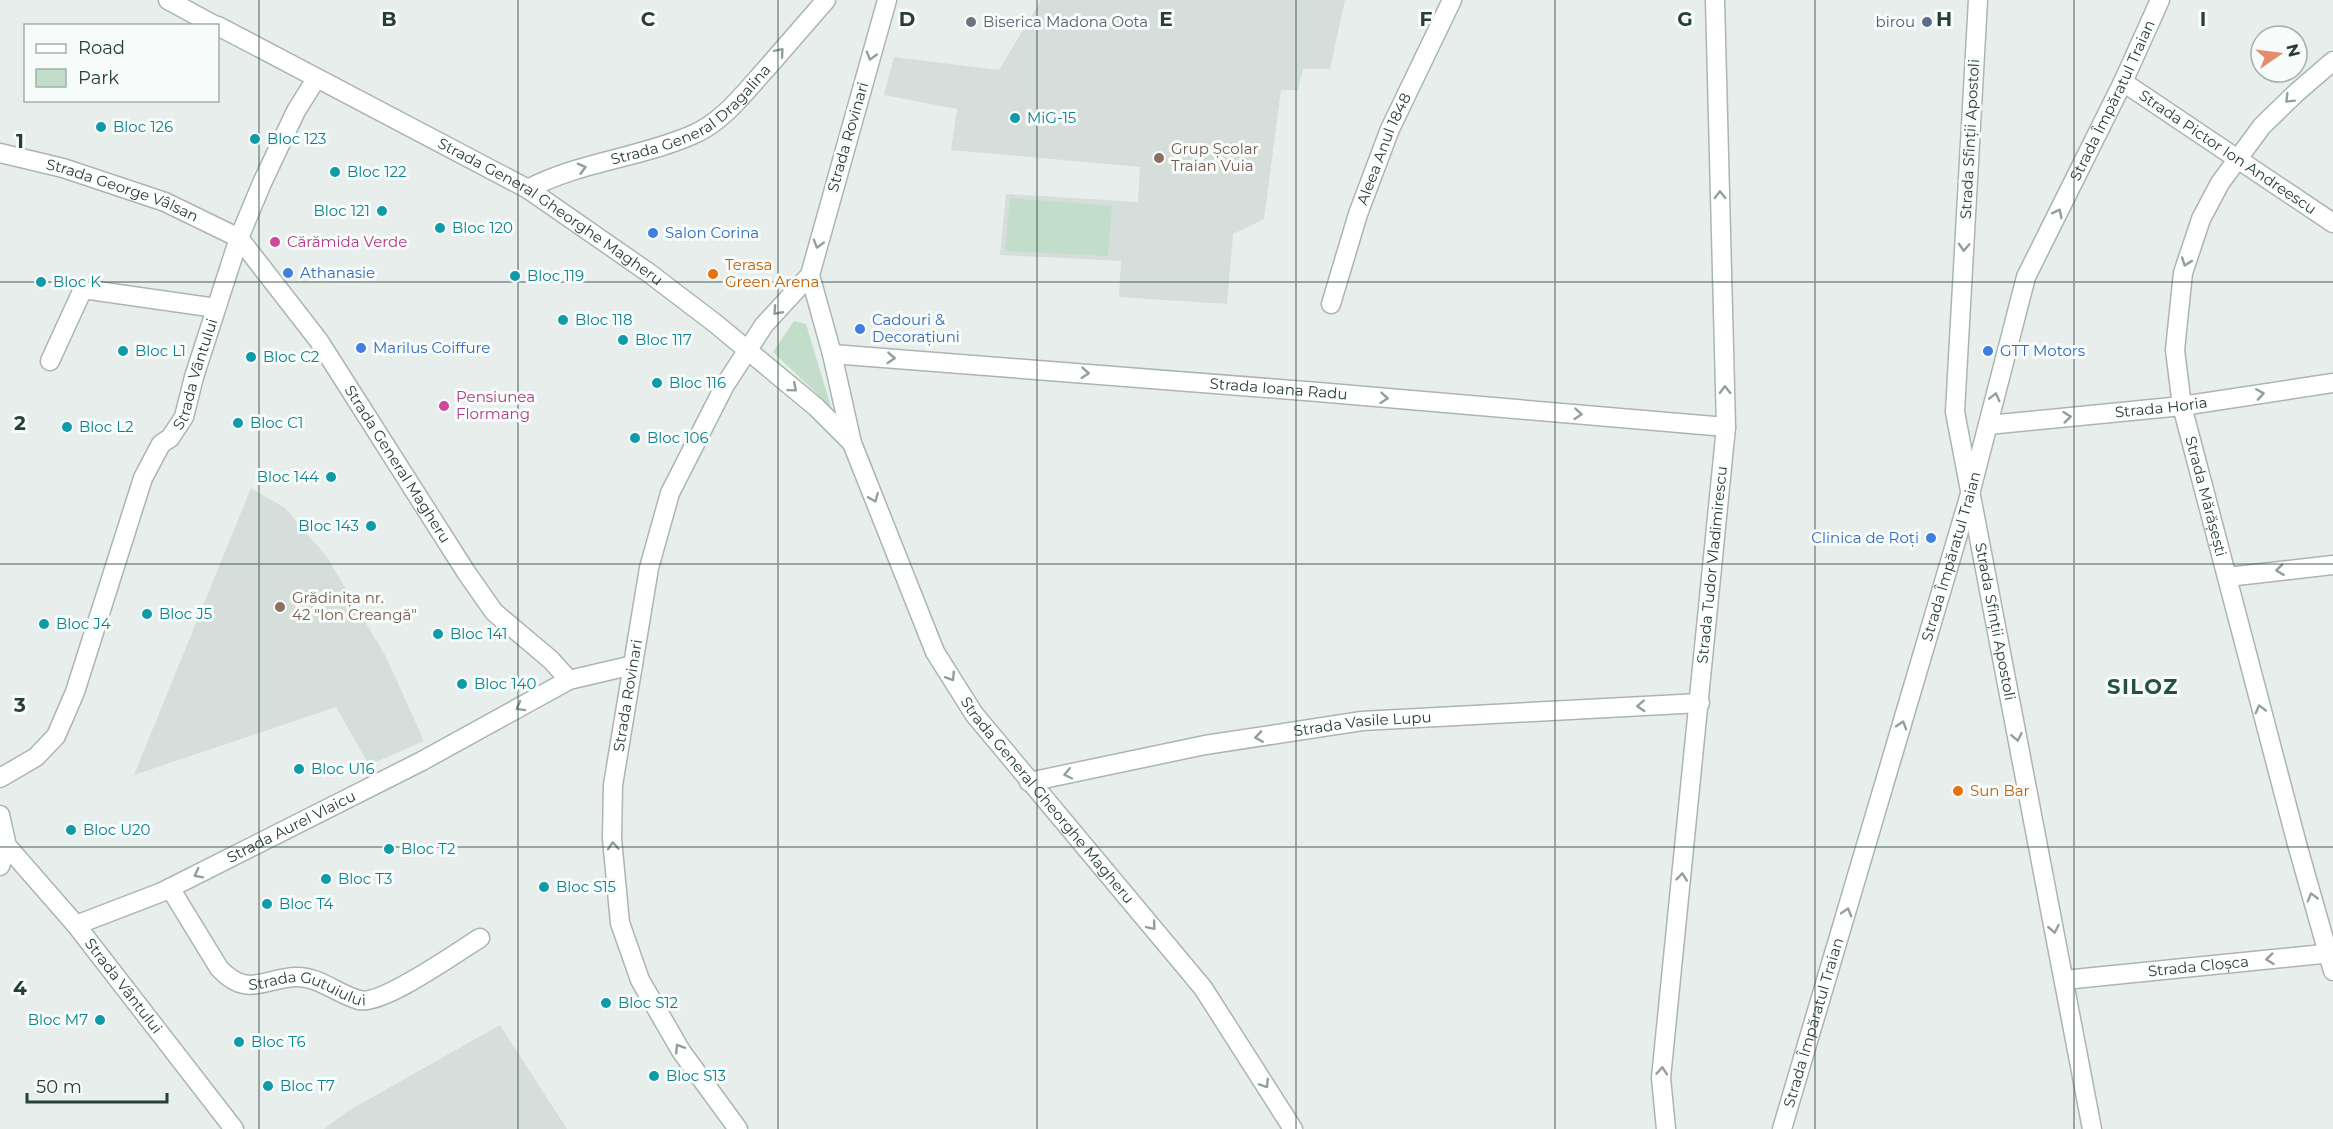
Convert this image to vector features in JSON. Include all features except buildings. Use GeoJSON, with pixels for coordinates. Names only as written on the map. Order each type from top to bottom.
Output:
{"type":"FeatureCollection","features":[{"type":"Feature","properties":{"kind":"street","name":"Strada General Gheorghe Magheru"},"geometry":{"type":"LineString","coordinates":[[168,0],[213,24]]}},
{"type":"Feature","properties":{"kind":"street","name":"Strada General Dragalina"},"geometry":{"type":"LineString","coordinates":[[528,189],[553,176],[693,135],[718,120],[826,0]]}},
{"type":"Feature","properties":{"kind":"street","name":"Strada Rovinari"},"geometry":{"type":"LineString","coordinates":[[735,1128],[681,1051],[640,980],[620,923],[612,839],[613,785],[649,568],[670,493],[725,385],[764,325],[810,275],[887,0]]}},
{"type":"Feature","properties":{"kind":"street","name":"Aleea Anul 1848"},"geometry":{"type":"LineString","coordinates":[[1331,304],[1358,214],[1390,129],[1452,0]]}},
{"type":"Feature","properties":{"kind":"street","name":"Strada Tudor Vladimirescu"},"geometry":{"type":"LineString","coordinates":[[1666,1129],[1661,1078],[1726,427],[1715,0]]}},
{"type":"Feature","properties":{"kind":"street","name":"Strada Sfinții Apostoli"},"geometry":{"type":"LineString","coordinates":[[1978,0],[1955,412],[2092,1129]]}},
{"type":"Feature","properties":{"kind":"street","name":"Strada Împăratul Traian"},"geometry":{"type":"LineString","coordinates":[[1782,1129],[1971,494],[2026,277],[2123,82],[2160,0]]}},
{"type":"Feature","properties":{"kind":"street","name":"Strada General Gheorghe Magheru"},"geometry":{"type":"LineString","coordinates":[[219,27],[528,189],[649,273],[748,350],[816,407],[852,443]]}},
{"type":"Feature","properties":{"kind":"street","name":"Strada Mărășești"},"geometry":{"type":"LineString","coordinates":[[2331,959],[2250,671],[2182,406],[2175,350],[2183,273],[2201,219],[2220,183],[2262,126],[2333,61]]}},
{"type":"Feature","properties":{"kind":"street","name":"Strada Vântului"},"geometry":{"type":"LineString","coordinates":[[0,778],[36,758],[56,736],[75,692],[143,478],[161,444],[170,438],[184,417],[239,238],[281,142],[316,79]]}},
{"type":"Feature","properties":{"kind":"street","name":"Strada Pictor Ion Andreescu"},"geometry":{"type":"LineString","coordinates":[[2123,82],[2333,223]]}},
{"type":"Feature","properties":{"kind":"street","name":"Strada George Vâlsan"},"geometry":{"type":"LineString","coordinates":[[0,153],[63,168],[165,202],[239,238]]}},
{"type":"Feature","properties":{"kind":"street","name":"Strada General Magheru"},"geometry":{"type":"LineString","coordinates":[[239,238],[319,341],[466,572],[494,612],[551,660],[569,680]]}},
{"type":"Feature","properties":{"kind":"street"},"geometry":{"type":"LineString","coordinates":[[810,275],[832,354]]}},
{"type":"Feature","properties":{"kind":"street"},"geometry":{"type":"LineString","coordinates":[[50,361],[83,289],[216,308]]}},
{"type":"Feature","properties":{"kind":"street","name":"Strada General Gheorghe Magheru"},"geometry":{"type":"LineString","coordinates":[[832,354],[852,443],[935,652],[974,714],[1203,987],[1293,1129]]}},
{"type":"Feature","properties":{"kind":"street","name":"Strada Ioana Radu"},"geometry":{"type":"LineString","coordinates":[[832,354],[1726,427]]}},
{"type":"Feature","properties":{"kind":"street","name":"Strada Horia"},"geometry":{"type":"LineString","coordinates":[[1988,425],[2182,406],[2333,383]]}},
{"type":"Feature","properties":{"kind":"street"},"geometry":{"type":"LineString","coordinates":[[2227,577],[2333,566]]}},
{"type":"Feature","properties":{"kind":"street","name":"Strada Aurel Vlaicu"},"geometry":{"type":"LineString","coordinates":[[76,925],[170,888],[422,761],[569,680],[633,664]]}},
{"type":"Feature","properties":{"kind":"street","name":"Strada Vasile Lupu"},"geometry":{"type":"LineString","coordinates":[[1029,782],[1205,745],[1362,721],[1700,702]]}},
{"type":"Feature","properties":{"kind":"street"},"geometry":{"type":"LineString","coordinates":[[0,815],[7,846],[0,866]]}},
{"type":"Feature","properties":{"kind":"street","name":"Strada Vântului"},"geometry":{"type":"LineString","coordinates":[[7,846],[76,925],[234,1129]]}},
{"type":"Feature","properties":{"kind":"street","name":"Strada Gutuiului"},"geometry":{"type":"LineString","coordinates":[[170,888],[219,968],[227,977],[242,984],[261,985],[295,977],[327,985],[360,1000],[372,1000],[397,988],[480,938]]}},
{"type":"Feature","properties":{"kind":"street","name":"Strada Cloșca"},"geometry":{"type":"LineString","coordinates":[[2064,980],[2331,959]]}},
{"type":"Feature","properties":{"kind":"shaded area","name":"Grup Școlar Traian Vuia"},"geometry":{"type":"Polygon","coordinates":[[[1041,0],[1345,0],[1330,69],[1303,69],[1298,90],[1281,90],[1264,219],[1233,234],[1227,304],[1119,297],[1121,261],[1000,255],[1006,194],[1138,202],[1140,167],[951,150],[957,109],[884,95],[894,57],[999,70],[1041,0]]]}},
{"type":"Feature","properties":{"kind":"shaded area","name":"Grădinița nr. 42 \"Ion Creangă\""},"geometry":{"type":"Polygon","coordinates":[[[251,488],[285,508],[327,557],[386,657],[424,741],[369,765],[336,707],[134,775],[251,488]]]}},
{"type":"Feature","properties":{"kind":"shaded area"},"geometry":{"type":"Polygon","coordinates":[[[500,1025],[567,1129],[324,1129],[348,1111],[500,1025]]]}},
{"type":"Feature","properties":{"kind":"green space"},"geometry":{"type":"Polygon","coordinates":[[[1010,198],[1112,206],[1108,256],[1005,251],[1010,198]]]}},
{"type":"Feature","properties":{"kind":"green space"},"geometry":{"type":"Polygon","coordinates":[[[794,321],[806,324],[831,407],[773,352],[794,321]]]}},
{"type":"Feature","properties":{"kind":"place","name":"Biserica Madona Oota"},"geometry":{"type":"Point","coordinates":[971,22]}},
{"type":"Feature","properties":{"kind":"place","name":"birou"},"geometry":{"type":"Point","coordinates":[1927,22]}},
{"type":"Feature","properties":{"kind":"place","name":"MiG-15"},"geometry":{"type":"Point","coordinates":[1015,118]}},
{"type":"Feature","properties":{"kind":"place","name":"Bloc 126"},"geometry":{"type":"Point","coordinates":[101,127]}},
{"type":"Feature","properties":{"kind":"place","name":"Bloc 123"},"geometry":{"type":"Point","coordinates":[255,139]}},
{"type":"Feature","properties":{"kind":"place","name":"Grup Școlar Traian Vuia"},"geometry":{"type":"Point","coordinates":[1159,158]}},
{"type":"Feature","properties":{"kind":"place","name":"Bloc 122"},"geometry":{"type":"Point","coordinates":[335,172]}},
{"type":"Feature","properties":{"kind":"place","name":"Bloc 121"},"geometry":{"type":"Point","coordinates":[382,211]}},
{"type":"Feature","properties":{"kind":"place","name":"Bloc 120"},"geometry":{"type":"Point","coordinates":[440,228]}},
{"type":"Feature","properties":{"kind":"place","name":"Salon Corina"},"geometry":{"type":"Point","coordinates":[653,233]}},
{"type":"Feature","properties":{"kind":"place","name":"Cărămida Verde"},"geometry":{"type":"Point","coordinates":[275,242]}},
{"type":"Feature","properties":{"kind":"place","name":"Athanasie"},"geometry":{"type":"Point","coordinates":[288,273]}},
{"type":"Feature","properties":{"kind":"place","name":"Terasa Green Arena"},"geometry":{"type":"Point","coordinates":[713,274]}},
{"type":"Feature","properties":{"kind":"place","name":"Bloc 119"},"geometry":{"type":"Point","coordinates":[515,276]}},
{"type":"Feature","properties":{"kind":"place","name":"Bloc K"},"geometry":{"type":"Point","coordinates":[41,282]}},
{"type":"Feature","properties":{"kind":"place","name":"Bloc 118"},"geometry":{"type":"Point","coordinates":[563,320]}},
{"type":"Feature","properties":{"kind":"place","name":"Cadouri & Decorațiuni"},"geometry":{"type":"Point","coordinates":[860,329]}},
{"type":"Feature","properties":{"kind":"place","name":"Bloc 117"},"geometry":{"type":"Point","coordinates":[623,340]}},
{"type":"Feature","properties":{"kind":"place","name":"Marilus Coiffure"},"geometry":{"type":"Point","coordinates":[361,348]}},
{"type":"Feature","properties":{"kind":"place","name":"Bloc L1"},"geometry":{"type":"Point","coordinates":[123,351]}},
{"type":"Feature","properties":{"kind":"place","name":"GTT Motors"},"geometry":{"type":"Point","coordinates":[1988,351]}},
{"type":"Feature","properties":{"kind":"place","name":"Bloc C2"},"geometry":{"type":"Point","coordinates":[251,357]}},
{"type":"Feature","properties":{"kind":"place","name":"Bloc 116"},"geometry":{"type":"Point","coordinates":[657,383]}},
{"type":"Feature","properties":{"kind":"place","name":"Pensiunea Flormang"},"geometry":{"type":"Point","coordinates":[444,406]}},
{"type":"Feature","properties":{"kind":"place","name":"Bloc C1"},"geometry":{"type":"Point","coordinates":[238,423]}},
{"type":"Feature","properties":{"kind":"place","name":"Bloc L2"},"geometry":{"type":"Point","coordinates":[67,427]}},
{"type":"Feature","properties":{"kind":"place","name":"Bloc 106"},"geometry":{"type":"Point","coordinates":[635,438]}},
{"type":"Feature","properties":{"kind":"place","name":"Bloc 144"},"geometry":{"type":"Point","coordinates":[331,477]}},
{"type":"Feature","properties":{"kind":"place","name":"Bloc 143"},"geometry":{"type":"Point","coordinates":[371,526]}},
{"type":"Feature","properties":{"kind":"place","name":"Clinica de Roți"},"geometry":{"type":"Point","coordinates":[1931,538]}},
{"type":"Feature","properties":{"kind":"place","name":"Grădinița nr. 42 \"Ion Creangă\""},"geometry":{"type":"Point","coordinates":[280,607]}},
{"type":"Feature","properties":{"kind":"place","name":"Bloc J5"},"geometry":{"type":"Point","coordinates":[147,614]}},
{"type":"Feature","properties":{"kind":"place","name":"Bloc J4"},"geometry":{"type":"Point","coordinates":[44,624]}},
{"type":"Feature","properties":{"kind":"place","name":"Bloc 141"},"geometry":{"type":"Point","coordinates":[438,634]}},
{"type":"Feature","properties":{"kind":"place","name":"Bloc 140"},"geometry":{"type":"Point","coordinates":[462,684]}},
{"type":"Feature","properties":{"kind":"place","name":"Bloc U16"},"geometry":{"type":"Point","coordinates":[299,769]}},
{"type":"Feature","properties":{"kind":"place","name":"Sun Bar"},"geometry":{"type":"Point","coordinates":[1958,791]}},
{"type":"Feature","properties":{"kind":"place","name":"Bloc U20"},"geometry":{"type":"Point","coordinates":[71,830]}},
{"type":"Feature","properties":{"kind":"place","name":"Bloc T2"},"geometry":{"type":"Point","coordinates":[389,849]}},
{"type":"Feature","properties":{"kind":"place","name":"Bloc T3"},"geometry":{"type":"Point","coordinates":[326,879]}},
{"type":"Feature","properties":{"kind":"place","name":"Bloc S15"},"geometry":{"type":"Point","coordinates":[544,887]}},
{"type":"Feature","properties":{"kind":"place","name":"Bloc T4"},"geometry":{"type":"Point","coordinates":[267,904]}},
{"type":"Feature","properties":{"kind":"place","name":"Bloc S12"},"geometry":{"type":"Point","coordinates":[606,1003]}},
{"type":"Feature","properties":{"kind":"place","name":"Bloc M7"},"geometry":{"type":"Point","coordinates":[100,1020]}},
{"type":"Feature","properties":{"kind":"place","name":"Bloc T6"},"geometry":{"type":"Point","coordinates":[239,1042]}},
{"type":"Feature","properties":{"kind":"place","name":"Bloc S13"},"geometry":{"type":"Point","coordinates":[654,1076]}},
{"type":"Feature","properties":{"kind":"place","name":"Bloc T7"},"geometry":{"type":"Point","coordinates":[268,1086]}},
{"type":"Feature","properties":{"kind":"district","name":"SILOZ"},"geometry":{"type":"Point","coordinates":[2143,687]}}]}
